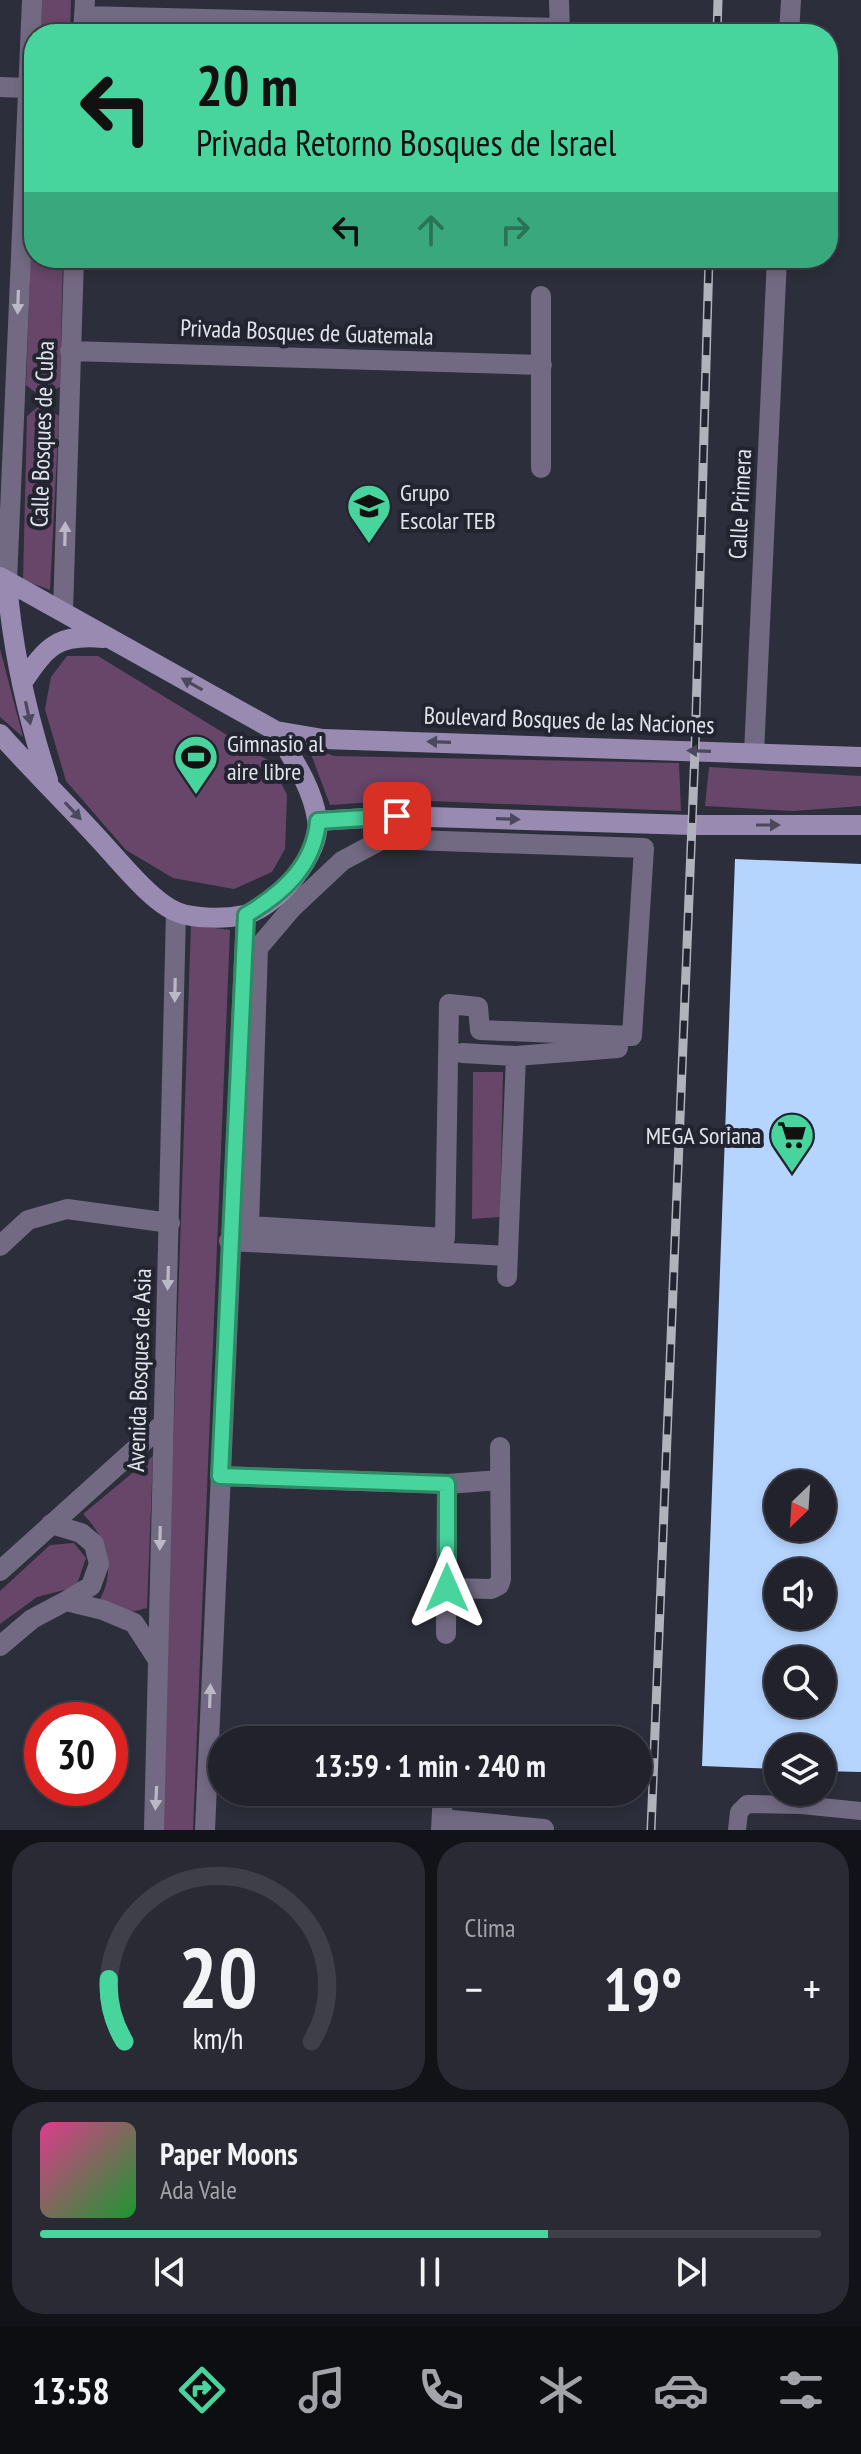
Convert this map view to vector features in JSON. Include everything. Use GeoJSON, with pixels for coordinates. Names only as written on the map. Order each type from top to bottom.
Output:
{"type":"FeatureCollection","features":[{"type":"Feature","properties":{"kind":"street","name":"Calle Bosques de Cuba"},"geometry":{"type":"LineString","coordinates":[[31,24],[32,0]]}},
{"type":"Feature","properties":{"kind":"street"},"geometry":{"type":"LineString","coordinates":[[559,0],[560,24]]}},
{"type":"Feature","properties":{"kind":"street"},"geometry":{"type":"LineString","coordinates":[[790,24],[791,0]]}},
{"type":"Feature","properties":{"kind":"street"},"geometry":{"type":"LineString","coordinates":[[84,17],[218,24]]}},
{"type":"Feature","properties":{"kind":"street"},"geometry":{"type":"LineString","coordinates":[[0,87],[24,88]]}},
{"type":"Feature","properties":{"kind":"street","name":"Calle Bosques de Cuba"},"geometry":{"type":"LineString","coordinates":[[24,152],[4,579],[28,720],[49,786]]}},
{"type":"Feature","properties":{"kind":"street","name":"Calle Bosques de Cuba"},"geometry":{"type":"LineString","coordinates":[[63,612],[74,268]]}},
{"type":"Feature","properties":{"kind":"street","name":"Calle Primera"},"geometry":{"type":"LineString","coordinates":[[754,753],[777,268]]}},
{"type":"Feature","properties":{"kind":"street"},"geometry":{"type":"LineString","coordinates":[[541,296],[541,468]]}},
{"type":"Feature","properties":{"kind":"street","name":"Privada Bosques de Guatemala"},"geometry":{"type":"LineString","coordinates":[[70,351],[542,365]]}},
{"type":"Feature","properties":{"kind":"street","name":"Boulevard Bosques de las Naciones"},"geometry":{"type":"LineString","coordinates":[[4,579],[276,731],[323,739],[861,757]]}},
{"type":"Feature","properties":{"kind":"street"},"geometry":{"type":"LineString","coordinates":[[22,683],[42,653],[73,635],[111,639]]}},
{"type":"Feature","properties":{"kind":"street"},"geometry":{"type":"LineString","coordinates":[[3,743],[49,786],[143,887],[176,912],[212,917],[246,915],[272,899],[308,860],[316,840],[318,821],[304,778],[276,731]]}},
{"type":"Feature","properties":{"kind":"street"},"geometry":{"type":"LineString","coordinates":[[318,821],[397,816],[692,825],[861,825]]}},
{"type":"Feature","properties":{"kind":"street"},"geometry":{"type":"LineString","coordinates":[[383,839],[644,848],[632,1036],[480,1030],[478,1007],[449,1004],[445,1238],[249,1226],[258,948],[312,889],[342,861],[383,839]]}},
{"type":"Feature","properties":{"kind":"street","name":"Avenida Bosques de Asia"},"geometry":{"type":"LineString","coordinates":[[154,1830],[176,912]]}},
{"type":"Feature","properties":{"kind":"street"},"geometry":{"type":"LineString","coordinates":[[205,1830],[246,915]]}},
{"type":"Feature","properties":{"kind":"street"},"geometry":{"type":"LineString","coordinates":[[455,1254],[463,1024]]}},
{"type":"Feature","properties":{"kind":"street"},"geometry":{"type":"LineString","coordinates":[[462,1053],[516,1056],[618,1048]]}},
{"type":"Feature","properties":{"kind":"street"},"geometry":{"type":"LineString","coordinates":[[507,1277],[516,1056]]}},
{"type":"Feature","properties":{"kind":"street"},"geometry":{"type":"LineString","coordinates":[[0,1246],[28,1220],[67,1209],[170,1223]]}},
{"type":"Feature","properties":{"kind":"street"},"geometry":{"type":"LineString","coordinates":[[229,1241],[508,1256]]}},
{"type":"Feature","properties":{"kind":"street"},"geometry":{"type":"LineString","coordinates":[[0,1571],[162,1425]]}},
{"type":"Feature","properties":{"kind":"street"},"geometry":{"type":"LineString","coordinates":[[447,1588],[491,1589],[499,1585],[502,1574],[500,1447]]}},
{"type":"Feature","properties":{"kind":"street"},"geometry":{"type":"LineString","coordinates":[[220,1476],[447,1484],[500,1480]]}},
{"type":"Feature","properties":{"kind":"street"},"geometry":{"type":"LineString","coordinates":[[446,1634],[447,1484]]}},
{"type":"Feature","properties":{"kind":"street"},"geometry":{"type":"LineString","coordinates":[[0,1646],[32,1619],[91,1586],[99,1564],[94,1544],[81,1533],[51,1524]]}},
{"type":"Feature","properties":{"kind":"street"},"geometry":{"type":"LineString","coordinates":[[66,1601],[103,1610],[134,1623],[159,1660]]}},
{"type":"Feature","properties":{"kind":"street"},"geometry":{"type":"LineString","coordinates":[[441,1824],[544,1829]]}},
{"type":"Feature","properties":{"kind":"lane"},"geometry":{"type":"LineString","coordinates":[[737,1830],[739,1812],[747,1804],[802,1805],[858,1811],[855,1830]]}},
{"type":"Feature","properties":{"kind":"shaded area"},"geometry":{"type":"Polygon","coordinates":[[[40,0],[71,0],[70,24],[39,24],[40,0]]]}},
{"type":"Feature","properties":{"kind":"shaded area"},"geometry":{"type":"Polygon","coordinates":[[[30,268],[63,268],[60,387],[41,397],[26,385],[30,268]]]}},
{"type":"Feature","properties":{"kind":"shaded area"},"geometry":{"type":"Polygon","coordinates":[[[41,404],[59,416],[50,590],[23,580],[27,416],[41,404]]]}},
{"type":"Feature","properties":{"kind":"shaded area"},"geometry":{"type":"Polygon","coordinates":[[[0,649],[23,737],[0,717],[0,649]]]}},
{"type":"Feature","properties":{"kind":"shaded area"},"geometry":{"type":"Polygon","coordinates":[[[67,656],[98,656],[271,762],[287,795],[285,849],[272,872],[234,889],[173,878],[126,850],[66,781],[45,709],[51,677],[67,656]]]}},
{"type":"Feature","properties":{"kind":"shaded area"},"geometry":{"type":"Polygon","coordinates":[[[308,746],[334,756],[679,763],[681,811],[405,800],[330,805],[308,746]]]}},
{"type":"Feature","properties":{"kind":"shaded area"},"geometry":{"type":"Polygon","coordinates":[[[709,767],[861,776],[861,806],[793,811],[705,806],[709,767]]]}},
{"type":"Feature","properties":{"kind":"shaded area"},"geometry":{"type":"Polygon","coordinates":[[[191,925],[230,930],[193,1830],[160,1830],[191,925]]]}},
{"type":"Feature","properties":{"kind":"shaded area"},"geometry":{"type":"Polygon","coordinates":[[[473,1072],[503,1072],[500,1217],[472,1219],[473,1072]]]}},
{"type":"Feature","properties":{"kind":"shaded area"},"geometry":{"type":"Polygon","coordinates":[[[153,1456],[147,1608],[131,1612],[100,1599],[108,1576],[106,1554],[97,1532],[83,1514],[153,1456]]]}},
{"type":"Feature","properties":{"kind":"shaded area"},"geometry":{"type":"Polygon","coordinates":[[[74,1543],[86,1558],[76,1587],[37,1597],[0,1624],[0,1591],[50,1545],[74,1543]]]}},
{"type":"Feature","properties":{"kind":"building","name":"MEGA Soriana"},"geometry":{"type":"Polygon","coordinates":[[[735,859],[861,864],[861,1772],[836,1771],[836,1734],[764,1734],[764,1768],[702,1766],[735,859]]]}},
{"type":"Feature","properties":{"kind":"railway"},"geometry":{"type":"LineString","coordinates":[[717,24],[718,0]]}},
{"type":"Feature","properties":{"kind":"railway"},"geometry":{"type":"LineString","coordinates":[[651,1830],[695,750],[709,268]]}},
{"type":"Feature","properties":{"kind":"place","name":"Grupo Escolar TEB"},"geometry":{"type":"Point","coordinates":[369,545]}},
{"type":"Feature","properties":{"kind":"place","name":"Gimnasio al aire libre"},"geometry":{"type":"Point","coordinates":[196,796]}},
{"type":"Feature","properties":{"kind":"place","name":"MEGA Soriana"},"geometry":{"type":"Point","coordinates":[792,1174]}},
{"type":"Feature","properties":{"kind":"route"},"geometry":{"type":"LineString","coordinates":[[397,816],[318,821],[316,840],[308,860],[272,899],[246,915],[220,1476],[447,1484],[447,1588]]}}]}
